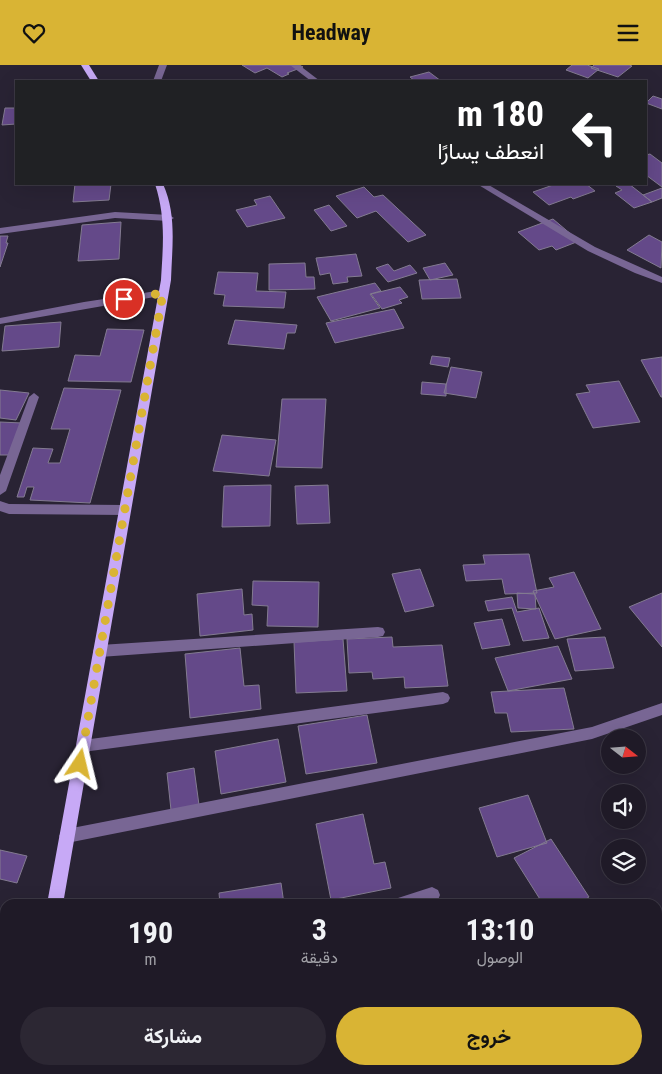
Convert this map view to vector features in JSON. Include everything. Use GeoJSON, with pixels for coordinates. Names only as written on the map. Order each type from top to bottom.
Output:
{"type":"FeatureCollection","features":[{"type":"Feature","properties":{"kind":"main road"},"geometry":{"type":"LineString","coordinates":[[85,65],[94,80]]}},
{"type":"Feature","properties":{"kind":"main road"},"geometry":{"type":"LineString","coordinates":[[56,899],[163,293],[169,218],[165,196],[160,185]]}},
{"type":"Feature","properties":{"kind":"street"},"geometry":{"type":"LineString","coordinates":[[157,80],[164,65]]}},
{"type":"Feature","properties":{"kind":"street"},"geometry":{"type":"LineString","coordinates":[[294,65],[315,80]]}},
{"type":"Feature","properties":{"kind":"street"},"geometry":{"type":"LineString","coordinates":[[483,185],[528,210],[582,244],[662,280]]}},
{"type":"Feature","properties":{"kind":"street"},"geometry":{"type":"LineString","coordinates":[[0,231],[27,229],[83,218],[115,215],[169,218]]}},
{"type":"Feature","properties":{"kind":"street"},"geometry":{"type":"LineString","coordinates":[[0,321],[84,305],[163,293]]}},
{"type":"Feature","properties":{"kind":"street"},"geometry":{"type":"LineString","coordinates":[[0,491],[34,397]]}},
{"type":"Feature","properties":{"kind":"street"},"geometry":{"type":"LineString","coordinates":[[0,506],[10,509],[125,510]]}},
{"type":"Feature","properties":{"kind":"street"},"geometry":{"type":"LineString","coordinates":[[100,651],[378,633]]}},
{"type":"Feature","properties":{"kind":"street"},"geometry":{"type":"LineString","coordinates":[[83,746],[443,698]]}},
{"type":"Feature","properties":{"kind":"street"},"geometry":{"type":"LineString","coordinates":[[67,836],[592,733],[662,709]]}},
{"type":"Feature","properties":{"kind":"street"},"geometry":{"type":"LineString","coordinates":[[420,899],[432,895]]}},
{"type":"Feature","properties":{"kind":"building"},"geometry":{"type":"Polygon","coordinates":[[[242,65],[299,65],[303,67],[282,77],[267,68],[255,73],[242,65]]]}},
{"type":"Feature","properties":{"kind":"building"},"geometry":{"type":"Polygon","coordinates":[[[572,65],[587,65],[599,69],[588,78],[566,70],[572,65]]]}},
{"type":"Feature","properties":{"kind":"building"},"geometry":{"type":"Polygon","coordinates":[[[594,65],[632,66],[618,77],[591,68],[594,65]]]}},
{"type":"Feature","properties":{"kind":"building"},"geometry":{"type":"Polygon","coordinates":[[[429,72],[440,80],[414,80],[410,77],[429,72]]]}},
{"type":"Feature","properties":{"kind":"building"},"geometry":{"type":"Polygon","coordinates":[[[653,96],[662,99],[662,109],[647,103],[653,96]]]}},
{"type":"Feature","properties":{"kind":"building"},"geometry":{"type":"Polygon","coordinates":[[[5,108],[15,108],[15,124],[2,125],[5,108]]]}},
{"type":"Feature","properties":{"kind":"building"},"geometry":{"type":"Polygon","coordinates":[[[650,154],[662,163],[662,187],[647,176],[647,155],[650,154]]]}},
{"type":"Feature","properties":{"kind":"building"},"geometry":{"type":"Polygon","coordinates":[[[75,185],[111,185],[109,200],[73,202],[75,185]]]}},
{"type":"Feature","properties":{"kind":"building"},"geometry":{"type":"Polygon","coordinates":[[[553,185],[587,185],[595,191],[549,205],[533,192],[553,185]]]}},
{"type":"Feature","properties":{"kind":"building"},"geometry":{"type":"Polygon","coordinates":[[[630,185],[652,202],[634,208],[615,193],[622,190],[616,186],[630,185]]]}},
{"type":"Feature","properties":{"kind":"building"},"geometry":{"type":"Polygon","coordinates":[[[364,187],[374,197],[383,195],[426,235],[408,242],[376,211],[357,218],[336,196],[364,187]]]}},
{"type":"Feature","properties":{"kind":"building"},"geometry":{"type":"Polygon","coordinates":[[[662,188],[662,198],[652,202],[643,195],[662,188]]]}},
{"type":"Feature","properties":{"kind":"building"},"geometry":{"type":"Polygon","coordinates":[[[270,196],[285,218],[247,227],[236,210],[257,205],[254,200],[270,196]]]}},
{"type":"Feature","properties":{"kind":"building"},"geometry":{"type":"Polygon","coordinates":[[[329,205],[347,226],[331,231],[314,210],[329,205]]]}},
{"type":"Feature","properties":{"kind":"building"},"geometry":{"type":"Polygon","coordinates":[[[553,219],[579,241],[556,250],[552,246],[539,250],[518,232],[553,219]]]}},
{"type":"Feature","properties":{"kind":"building"},"geometry":{"type":"Polygon","coordinates":[[[121,222],[119,259],[78,261],[82,225],[121,222]]]}},
{"type":"Feature","properties":{"kind":"building"},"geometry":{"type":"Polygon","coordinates":[[[649,235],[662,242],[661,268],[627,250],[649,235]]]}},
{"type":"Feature","properties":{"kind":"building"},"geometry":{"type":"Polygon","coordinates":[[[0,236],[8,236],[6,243],[8,243],[0,267],[0,236]]]}},
{"type":"Feature","properties":{"kind":"building"},"geometry":{"type":"Polygon","coordinates":[[[356,254],[362,276],[347,277],[348,282],[333,284],[330,273],[320,275],[316,258],[356,254]]]}},
{"type":"Feature","properties":{"kind":"building"},"geometry":{"type":"Polygon","coordinates":[[[305,263],[306,277],[314,277],[315,289],[269,290],[269,264],[305,263]]]}},
{"type":"Feature","properties":{"kind":"building"},"geometry":{"type":"Polygon","coordinates":[[[445,263],[453,275],[430,280],[423,268],[445,263]]]}},
{"type":"Feature","properties":{"kind":"building"},"geometry":{"type":"Polygon","coordinates":[[[388,264],[394,271],[410,265],[417,273],[388,282],[376,268],[388,264]]]}},
{"type":"Feature","properties":{"kind":"building"},"geometry":{"type":"Polygon","coordinates":[[[218,272],[258,273],[256,291],[286,292],[284,308],[223,306],[225,295],[214,294],[218,272]]]}},
{"type":"Feature","properties":{"kind":"building"},"geometry":{"type":"Polygon","coordinates":[[[457,279],[461,298],[422,299],[419,280],[457,279]]]}},
{"type":"Feature","properties":{"kind":"building"},"geometry":{"type":"Polygon","coordinates":[[[375,283],[381,291],[370,294],[380,308],[331,321],[317,297],[375,283]]]}},
{"type":"Feature","properties":{"kind":"building"},"geometry":{"type":"Polygon","coordinates":[[[400,287],[408,297],[399,300],[402,303],[382,309],[371,294],[400,287]]]}},
{"type":"Feature","properties":{"kind":"building"},"geometry":{"type":"Polygon","coordinates":[[[394,309],[404,328],[335,343],[326,323],[394,309]]]}},
{"type":"Feature","properties":{"kind":"building"},"geometry":{"type":"Polygon","coordinates":[[[235,320],[297,325],[295,333],[287,333],[284,349],[228,344],[235,320]]]}},
{"type":"Feature","properties":{"kind":"building"},"geometry":{"type":"Polygon","coordinates":[[[61,322],[59,347],[2,351],[5,326],[61,322]]]}},
{"type":"Feature","properties":{"kind":"building"},"geometry":{"type":"Polygon","coordinates":[[[107,329],[144,330],[131,382],[68,381],[75,355],[100,356],[107,329]]]}},
{"type":"Feature","properties":{"kind":"building"},"geometry":{"type":"Polygon","coordinates":[[[432,356],[450,358],[448,367],[430,364],[432,356]]]}},
{"type":"Feature","properties":{"kind":"building"},"geometry":{"type":"Polygon","coordinates":[[[662,357],[662,397],[661,397],[641,360],[662,357]]]}},
{"type":"Feature","properties":{"kind":"building"},"geometry":{"type":"Polygon","coordinates":[[[451,367],[482,372],[476,398],[444,393],[451,367]]]}},
{"type":"Feature","properties":{"kind":"building"},"geometry":{"type":"Polygon","coordinates":[[[619,381],[640,422],[593,428],[576,394],[590,392],[586,385],[619,381]]]}},
{"type":"Feature","properties":{"kind":"building"},"geometry":{"type":"Polygon","coordinates":[[[422,382],[446,384],[446,396],[421,394],[422,382]]]}},
{"type":"Feature","properties":{"kind":"building"},"geometry":{"type":"Polygon","coordinates":[[[64,388],[121,390],[90,503],[30,500],[34,487],[27,487],[24,497],[17,497],[33,448],[53,449],[48,463],[60,463],[70,429],[51,429],[64,388]]]}},
{"type":"Feature","properties":{"kind":"building"},"geometry":{"type":"Polygon","coordinates":[[[0,390],[29,393],[16,420],[0,418],[0,390]]]}},
{"type":"Feature","properties":{"kind":"building"},"geometry":{"type":"Polygon","coordinates":[[[282,399],[326,399],[322,468],[276,467],[282,399]]]}},
{"type":"Feature","properties":{"kind":"building"},"geometry":{"type":"Polygon","coordinates":[[[0,422],[22,423],[12,455],[0,455],[0,422]]]}},
{"type":"Feature","properties":{"kind":"building"},"geometry":{"type":"Polygon","coordinates":[[[222,435],[276,440],[269,476],[213,471],[222,435]]]}},
{"type":"Feature","properties":{"kind":"building"},"geometry":{"type":"Polygon","coordinates":[[[271,485],[270,526],[222,527],[224,486],[271,485]]]}},
{"type":"Feature","properties":{"kind":"building"},"geometry":{"type":"Polygon","coordinates":[[[328,485],[330,523],[297,524],[295,486],[328,485]]]}},
{"type":"Feature","properties":{"kind":"building"},"geometry":{"type":"Polygon","coordinates":[[[529,554],[537,593],[505,594],[502,579],[466,581],[463,565],[485,564],[483,555],[529,554]]]}},
{"type":"Feature","properties":{"kind":"building"},"geometry":{"type":"Polygon","coordinates":[[[420,569],[434,606],[405,612],[392,574],[420,569]]]}},
{"type":"Feature","properties":{"kind":"building"},"geometry":{"type":"Polygon","coordinates":[[[574,572],[601,629],[555,639],[533,591],[554,587],[549,578],[574,572]]]}},
{"type":"Feature","properties":{"kind":"building"},"geometry":{"type":"Polygon","coordinates":[[[253,581],[319,582],[318,627],[267,626],[268,606],[252,605],[253,581]]]}},
{"type":"Feature","properties":{"kind":"building"},"geometry":{"type":"Polygon","coordinates":[[[242,589],[244,615],[252,614],[253,630],[200,636],[197,594],[242,589]]]}},
{"type":"Feature","properties":{"kind":"building"},"geometry":{"type":"Polygon","coordinates":[[[517,593],[535,594],[536,609],[518,608],[517,593]]]}},
{"type":"Feature","properties":{"kind":"building"},"geometry":{"type":"Polygon","coordinates":[[[662,593],[662,647],[629,607],[662,593]]]}},
{"type":"Feature","properties":{"kind":"building"},"geometry":{"type":"Polygon","coordinates":[[[512,597],[517,612],[539,608],[549,638],[523,641],[512,608],[488,611],[485,601],[512,597]]]}},
{"type":"Feature","properties":{"kind":"building"},"geometry":{"type":"Polygon","coordinates":[[[502,619],[510,645],[482,649],[474,623],[502,619]]]}},
{"type":"Feature","properties":{"kind":"building"},"geometry":{"type":"Polygon","coordinates":[[[392,637],[393,647],[442,645],[448,686],[405,688],[404,677],[373,679],[372,672],[349,673],[347,639],[392,637]]]}},
{"type":"Feature","properties":{"kind":"building"},"geometry":{"type":"Polygon","coordinates":[[[605,637],[614,668],[575,671],[567,639],[605,637]]]}},
{"type":"Feature","properties":{"kind":"building"},"geometry":{"type":"Polygon","coordinates":[[[343,639],[347,691],[296,693],[294,642],[343,639]]]}},
{"type":"Feature","properties":{"kind":"building"},"geometry":{"type":"Polygon","coordinates":[[[558,646],[572,679],[508,691],[495,658],[558,646]]]}},
{"type":"Feature","properties":{"kind":"building"},"geometry":{"type":"Polygon","coordinates":[[[240,648],[244,686],[259,685],[261,709],[190,718],[185,654],[240,648]]]}},
{"type":"Feature","properties":{"kind":"building"},"geometry":{"type":"Polygon","coordinates":[[[564,688],[574,729],[511,732],[507,713],[495,713],[491,692],[564,688]]]}},
{"type":"Feature","properties":{"kind":"building"},"geometry":{"type":"Polygon","coordinates":[[[367,715],[377,763],[306,774],[298,726],[367,715]]]}},
{"type":"Feature","properties":{"kind":"building"},"geometry":{"type":"Polygon","coordinates":[[[278,739],[286,782],[221,794],[215,751],[278,739]]]}},
{"type":"Feature","properties":{"kind":"building"},"geometry":{"type":"Polygon","coordinates":[[[194,768],[199,805],[171,810],[167,773],[194,768]]]}},
{"type":"Feature","properties":{"kind":"building"},"geometry":{"type":"Polygon","coordinates":[[[528,795],[547,843],[497,857],[479,808],[528,795]]]}},
{"type":"Feature","properties":{"kind":"building"},"geometry":{"type":"Polygon","coordinates":[[[363,814],[374,864],[385,862],[391,888],[331,899],[316,824],[363,814]]]}},
{"type":"Feature","properties":{"kind":"building"},"geometry":{"type":"Polygon","coordinates":[[[551,839],[589,897],[586,899],[540,899],[514,858],[551,839]]]}},
{"type":"Feature","properties":{"kind":"building"},"geometry":{"type":"Polygon","coordinates":[[[0,850],[27,856],[17,883],[0,879],[0,850]]]}},
{"type":"Feature","properties":{"kind":"building"},"geometry":{"type":"Polygon","coordinates":[[[281,883],[283,899],[220,899],[219,893],[281,883]]]}},
{"type":"Feature","properties":{"kind":"route"},"geometry":{"type":"LineString","coordinates":[[80,764],[163,293],[124,299]]}}]}
